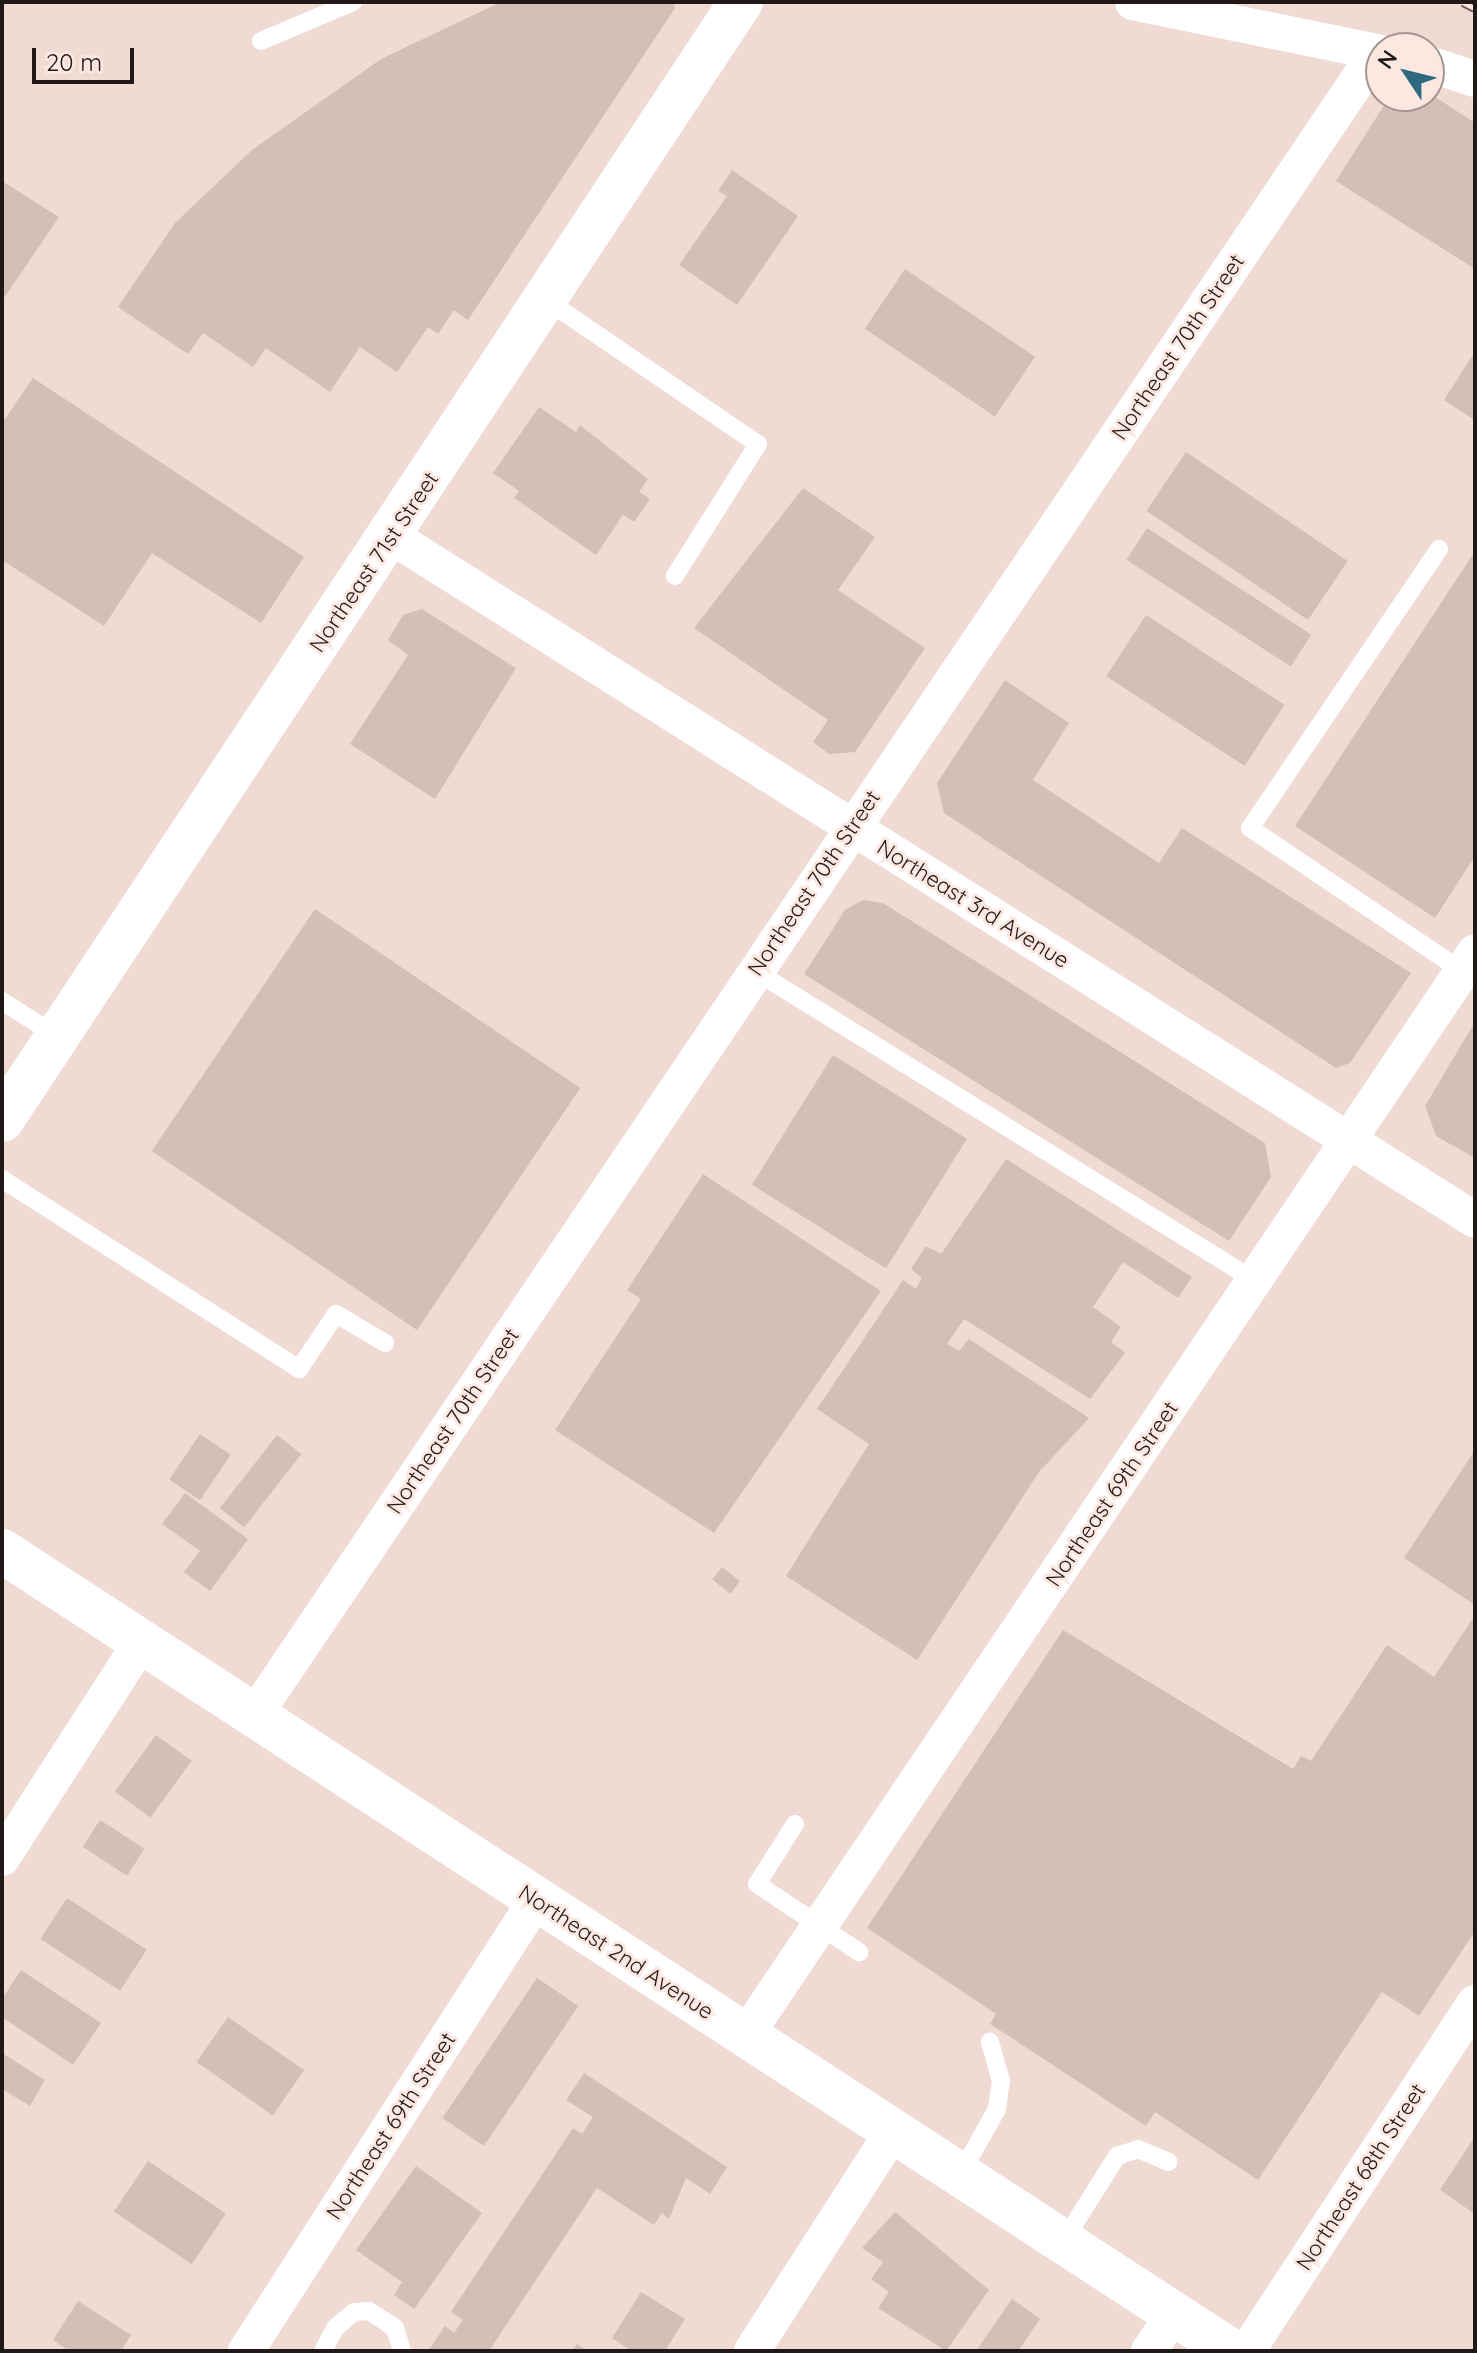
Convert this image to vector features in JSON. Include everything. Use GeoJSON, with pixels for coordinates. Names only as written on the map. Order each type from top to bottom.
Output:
{"type":"FeatureCollection","features":[{"type":"Feature","properties":{"kind":"main road","name":"Northeast 71st Street"},"geometry":{"type":"LineString","coordinates":[[7,1101],[57,1036],[391,536],[741,2]]}},
{"type":"Feature","properties":{"kind":"main road","name":"Northeast 2nd Avenue"},"geometry":{"type":"LineString","coordinates":[[2,1551],[1231,2351]]}},
{"type":"Feature","properties":{"kind":"street"},"geometry":{"type":"LineString","coordinates":[[1133,2],[1365,49]]}},
{"type":"Feature","properties":{"kind":"street"},"geometry":{"type":"LineString","coordinates":[[1445,69],[1475,79]]}},
{"type":"Feature","properties":{"kind":"street","name":"Northeast 70th Street"},"geometry":{"type":"LineString","coordinates":[[254,1716],[1365,73]]}},
{"type":"Feature","properties":{"kind":"street","name":"Northeast 3rd Avenue"},"geometry":{"type":"LineString","coordinates":[[391,536],[1475,1220]]}},
{"type":"Feature","properties":{"kind":"street","name":"Northeast 69th Street"},"geometry":{"type":"LineString","coordinates":[[746,2035],[822,1928],[1468,961]]}},
{"type":"Feature","properties":{"kind":"street"},"geometry":{"type":"LineString","coordinates":[[2,1858],[141,1642]]}},
{"type":"Feature","properties":{"kind":"street","name":"Northeast 69th Street"},"geometry":{"type":"LineString","coordinates":[[254,2348],[536,1900]]}},
{"type":"Feature","properties":{"kind":"street","name":"Northeast 68th Street"},"geometry":{"type":"LineString","coordinates":[[1247,2351],[1475,2003]]}},
{"type":"Feature","properties":{"kind":"street"},"geometry":{"type":"LineString","coordinates":[[752,2351],[893,2131]]}},
{"type":"Feature","properties":{"kind":"street"},"geometry":{"type":"LineString","coordinates":[[1149,2351],[1174,2314]]}},
{"type":"Feature","properties":{"kind":"lane"},"geometry":{"type":"LineString","coordinates":[[261,41],[353,2]]}},
{"type":"Feature","properties":{"kind":"lane"},"geometry":{"type":"LineString","coordinates":[[546,300],[758,444],[675,576]]}},
{"type":"Feature","properties":{"kind":"lane"},"geometry":{"type":"LineString","coordinates":[[1439,549],[1250,828],[1468,961]]}},
{"type":"Feature","properties":{"kind":"lane"},"geometry":{"type":"LineString","coordinates":[[755,971],[1254,1280]]}},
{"type":"Feature","properties":{"kind":"lane"},"geometry":{"type":"LineString","coordinates":[[2,1001],[57,1036]]}},
{"type":"Feature","properties":{"kind":"lane"},"geometry":{"type":"LineString","coordinates":[[2,1179],[299,1369],[336,1314],[385,1343]]}},
{"type":"Feature","properties":{"kind":"lane"},"geometry":{"type":"LineString","coordinates":[[795,1824],[757,1884],[859,1952]]}},
{"type":"Feature","properties":{"kind":"lane"},"geometry":{"type":"LineString","coordinates":[[960,2175],[997,2109],[1001,2081],[990,2042]]}},
{"type":"Feature","properties":{"kind":"lane"},"geometry":{"type":"LineString","coordinates":[[1063,2242],[1117,2156],[1138,2149],[1168,2162]]}},
{"type":"Feature","properties":{"kind":"lane"},"geometry":{"type":"LineString","coordinates":[[323,2351],[335,2328],[354,2312],[369,2311],[395,2328],[402,2351]]}},
{"type":"Feature","properties":{"kind":"building"},"geometry":{"type":"Polygon","coordinates":[[[501,2],[673,2],[675,8],[468,320],[454,310],[438,334],[428,327],[397,372],[360,347],[330,392],[266,348],[253,367],[203,333],[188,354],[118,307],[175,223],[252,150],[381,59],[501,2]]]}},
{"type":"Feature","properties":{"kind":"building"},"geometry":{"type":"Polygon","coordinates":[[[1445,103],[1475,123],[1475,269],[1336,181],[1380,112],[1445,112],[1445,103]]]}},
{"type":"Feature","properties":{"kind":"building"},"geometry":{"type":"Polygon","coordinates":[[[732,170],[798,216],[737,305],[679,265],[727,196],[718,191],[732,170]]]}},
{"type":"Feature","properties":{"kind":"building"},"geometry":{"type":"Polygon","coordinates":[[[2,181],[59,217],[2,301],[2,181]]]}},
{"type":"Feature","properties":{"kind":"building"},"geometry":{"type":"Polygon","coordinates":[[[905,269],[1035,357],[995,416],[865,329],[905,269]]]}},
{"type":"Feature","properties":{"kind":"building"},"geometry":{"type":"Polygon","coordinates":[[[1472,356],[1475,358],[1473,419],[1444,400],[1472,356]]]}},
{"type":"Feature","properties":{"kind":"building"},"geometry":{"type":"Polygon","coordinates":[[[33,378],[304,557],[261,623],[152,553],[104,626],[2,560],[2,423],[33,378]]]}},
{"type":"Feature","properties":{"kind":"building"},"geometry":{"type":"Polygon","coordinates":[[[539,407],[576,432],[580,425],[648,479],[639,492],[650,499],[634,522],[623,515],[596,555],[514,498],[519,491],[493,473],[539,407]]]}},
{"type":"Feature","properties":{"kind":"building"},"geometry":{"type":"Polygon","coordinates":[[[1186,452],[1348,561],[1308,620],[1146,511],[1186,452]]]}},
{"type":"Feature","properties":{"kind":"building"},"geometry":{"type":"Polygon","coordinates":[[[803,488],[875,537],[838,590],[925,648],[855,752],[829,754],[813,742],[828,720],[694,628],[803,488]]]}},
{"type":"Feature","properties":{"kind":"building"},"geometry":{"type":"Polygon","coordinates":[[[1147,528],[1311,635],[1291,667],[1126,560],[1147,528]]]}},
{"type":"Feature","properties":{"kind":"building"},"geometry":{"type":"Polygon","coordinates":[[[1475,551],[1475,856],[1435,918],[1295,826],[1475,551]]]}},
{"type":"Feature","properties":{"kind":"building"},"geometry":{"type":"Polygon","coordinates":[[[422,609],[516,668],[435,799],[350,744],[408,655],[388,640],[403,615],[422,609]]]}},
{"type":"Feature","properties":{"kind":"building"},"geometry":{"type":"Polygon","coordinates":[[[1146,615],[1284,705],[1245,766],[1106,676],[1146,615]]]}},
{"type":"Feature","properties":{"kind":"building"},"geometry":{"type":"Polygon","coordinates":[[[1005,680],[1069,723],[1033,780],[1159,863],[1182,828],[1411,973],[1350,1063],[1336,1068],[944,813],[937,783],[1005,680]]]}},
{"type":"Feature","properties":{"kind":"building"},"geometry":{"type":"Polygon","coordinates":[[[863,900],[883,903],[1265,1143],[1271,1177],[1229,1241],[804,974],[845,910],[863,900]]]}},
{"type":"Feature","properties":{"kind":"building"},"geometry":{"type":"Polygon","coordinates":[[[315,909],[580,1088],[417,1330],[152,1151],[315,909]]]}},
{"type":"Feature","properties":{"kind":"building"},"geometry":{"type":"Polygon","coordinates":[[[1475,1022],[1473,1157],[1436,1136],[1425,1106],[1475,1022]]]}},
{"type":"Feature","properties":{"kind":"building"},"geometry":{"type":"Polygon","coordinates":[[[833,1055],[967,1139],[886,1268],[752,1185],[833,1055]]]}},
{"type":"Feature","properties":{"kind":"building"},"geometry":{"type":"Polygon","coordinates":[[[1006,1159],[1192,1277],[1178,1298],[1123,1262],[1093,1307],[1121,1327],[1111,1342],[1125,1353],[1090,1399],[964,1319],[947,1344],[959,1351],[969,1339],[1089,1418],[1039,1472],[917,1660],[786,1576],[869,1444],[817,1409],[903,1280],[916,1289],[922,1278],[911,1269],[926,1246],[941,1254],[1006,1159]]]}},
{"type":"Feature","properties":{"kind":"building"},"geometry":{"type":"Polygon","coordinates":[[[703,1174],[881,1291],[714,1533],[555,1430],[641,1299],[627,1290],[703,1174]]]}},
{"type":"Feature","properties":{"kind":"building"},"geometry":{"type":"Polygon","coordinates":[[[200,1434],[231,1455],[200,1500],[169,1480],[200,1434]]]}},
{"type":"Feature","properties":{"kind":"building"},"geometry":{"type":"Polygon","coordinates":[[[277,1435],[301,1454],[244,1527],[220,1508],[277,1435]]]}},
{"type":"Feature","properties":{"kind":"building"},"geometry":{"type":"Polygon","coordinates":[[[1475,1450],[1475,1605],[1404,1558],[1475,1450]]]}},
{"type":"Feature","properties":{"kind":"building"},"geometry":{"type":"Polygon","coordinates":[[[185,1493],[248,1539],[210,1591],[184,1572],[200,1551],[162,1524],[185,1493]]]}},
{"type":"Feature","properties":{"kind":"building"},"geometry":{"type":"Polygon","coordinates":[[[722,1567],[740,1581],[730,1594],[712,1580],[722,1567]]]}},
{"type":"Feature","properties":{"kind":"building"},"geometry":{"type":"Polygon","coordinates":[[[1475,1615],[1475,1931],[1419,2016],[1382,1992],[1258,2180],[1155,2112],[1146,2126],[990,2024],[996,2014],[867,1928],[1063,1630],[1293,1769],[1301,1756],[1311,1761],[1387,1645],[1434,1677],[1475,1615]]]}},
{"type":"Feature","properties":{"kind":"building"},"geometry":{"type":"Polygon","coordinates":[[[156,1735],[192,1761],[150,1817],[115,1792],[156,1735]]]}},
{"type":"Feature","properties":{"kind":"building"},"geometry":{"type":"Polygon","coordinates":[[[100,1820],[144,1849],[127,1876],[83,1847],[100,1820]]]}},
{"type":"Feature","properties":{"kind":"building"},"geometry":{"type":"Polygon","coordinates":[[[67,1898],[147,1950],[120,1991],[40,1939],[67,1898]]]}},
{"type":"Feature","properties":{"kind":"building"},"geometry":{"type":"Polygon","coordinates":[[[21,1970],[101,2023],[73,2065],[2,2017],[2,1999],[21,1970]]]}},
{"type":"Feature","properties":{"kind":"building"},"geometry":{"type":"Polygon","coordinates":[[[537,1978],[578,2006],[484,2146],[442,2118],[537,1978]]]}},
{"type":"Feature","properties":{"kind":"building"},"geometry":{"type":"Polygon","coordinates":[[[228,2017],[304,2070],[273,2115],[196,2062],[228,2017]]]}},
{"type":"Feature","properties":{"kind":"building"},"geometry":{"type":"Polygon","coordinates":[[[2,2053],[45,2080],[30,2106],[2,2089],[2,2053]]]}},
{"type":"Feature","properties":{"kind":"building"},"geometry":{"type":"Polygon","coordinates":[[[584,2073],[727,2167],[710,2194],[686,2178],[669,2219],[662,2213],[654,2225],[597,2188],[489,2351],[428,2351],[445,2326],[454,2333],[463,2320],[451,2312],[573,2128],[582,2134],[593,2117],[566,2100],[584,2073]]]}},
{"type":"Feature","properties":{"kind":"building"},"geometry":{"type":"Polygon","coordinates":[[[1475,2136],[1475,2214],[1440,2190],[1475,2136]]]}},
{"type":"Feature","properties":{"kind":"building"},"geometry":{"type":"Polygon","coordinates":[[[148,2161],[226,2214],[192,2264],[114,2212],[148,2161]]]}},
{"type":"Feature","properties":{"kind":"building"},"geometry":{"type":"Polygon","coordinates":[[[416,2166],[482,2213],[414,2309],[394,2295],[402,2282],[356,2250],[416,2166]]]}},
{"type":"Feature","properties":{"kind":"building"},"geometry":{"type":"Polygon","coordinates":[[[895,2212],[989,2290],[946,2351],[878,2308],[889,2292],[871,2279],[883,2262],[862,2248],[895,2212]]]}},
{"type":"Feature","properties":{"kind":"building"},"geometry":{"type":"Polygon","coordinates":[[[641,2292],[685,2319],[665,2351],[632,2351],[612,2338],[641,2292]]]}},
{"type":"Feature","properties":{"kind":"building"},"geometry":{"type":"Polygon","coordinates":[[[1012,2299],[1040,2319],[1018,2351],[976,2351],[1012,2299]]]}},
{"type":"Feature","properties":{"kind":"building"},"geometry":{"type":"Polygon","coordinates":[[[78,2301],[131,2335],[121,2351],[69,2351],[53,2340],[78,2301]]]}},
{"type":"Feature","properties":{"kind":"building"},"geometry":{"type":"Polygon","coordinates":[[[577,2344],[588,2351],[572,2351],[577,2344]]]}},
{"type":"Feature","properties":{"kind":"railway"},"geometry":{"type":"LineString","coordinates":[[1463,2],[1475,8]]}}]}
